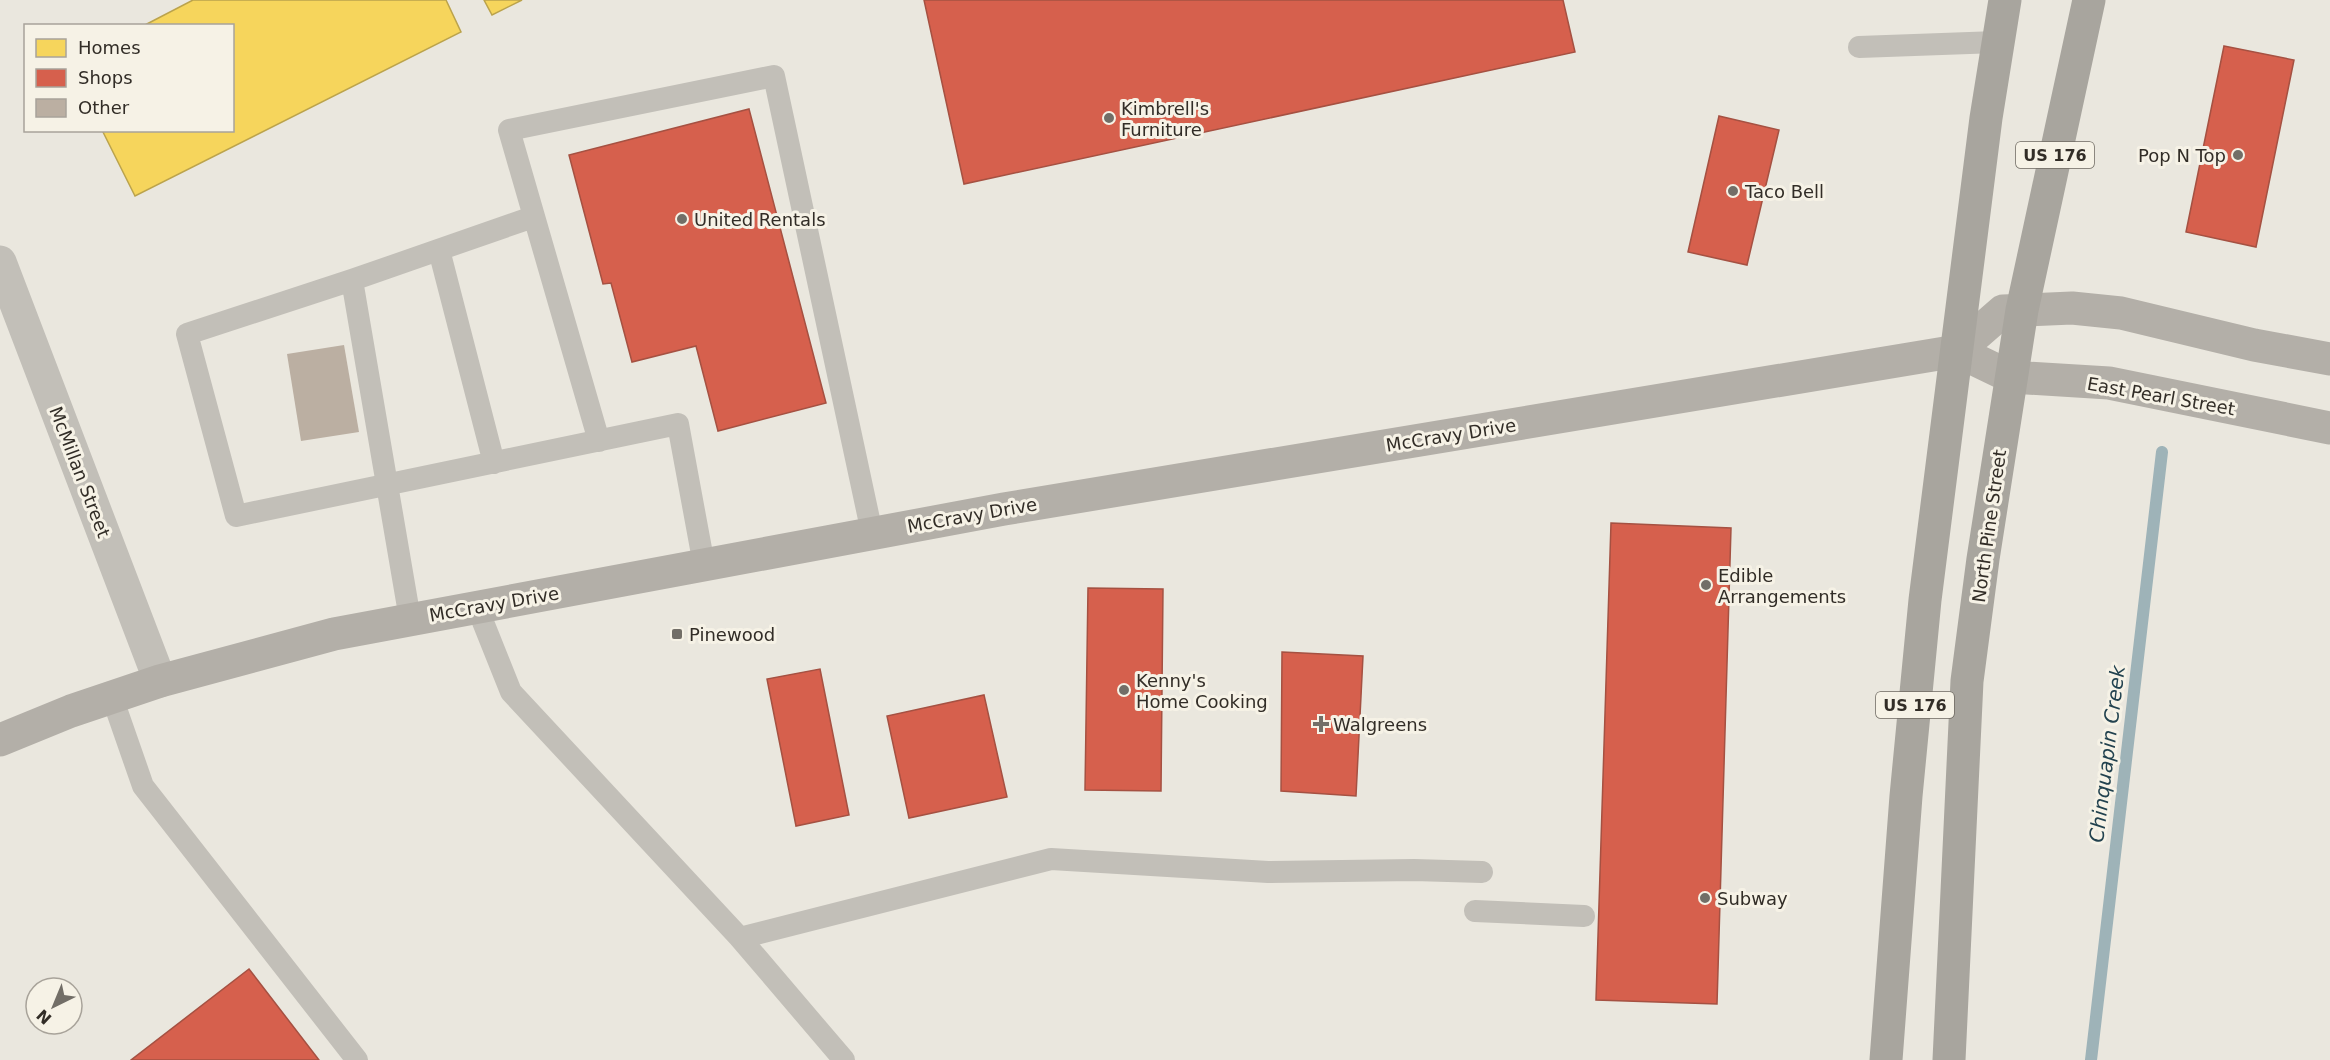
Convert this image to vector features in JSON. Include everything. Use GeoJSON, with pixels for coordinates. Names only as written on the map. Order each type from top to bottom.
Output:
{"type":"FeatureCollection","features":[{"type":"Feature","properties":{"kind":"highway","name":"US 176"},"geometry":{"type":"LineString","coordinates":[[1886,1060],[1906,796],[1924,612],[1997,42],[2005,0]]}},
{"type":"Feature","properties":{"kind":"highway","name":"North Pine Street"},"geometry":{"type":"LineString","coordinates":[[1949,1060],[1967,681],[2022,310],[2089,0]]}},
{"type":"Feature","properties":{"kind":"street","name":"McMillan Street"},"geometry":{"type":"LineString","coordinates":[[0,262],[160,681]]}},
{"type":"Feature","properties":{"kind":"street"},"geometry":{"type":"LineString","coordinates":[[1957,351],[2002,311],[2072,308],[2121,314],[2254,345],[2330,359]]}},
{"type":"Feature","properties":{"kind":"street","name":"East Pearl Street"},"geometry":{"type":"LineString","coordinates":[[1957,351],[2011,377],[2109,383],[2330,428]]}},
{"type":"Feature","properties":{"kind":"street","name":"McCravy Drive"},"geometry":{"type":"LineString","coordinates":[[0,740],[52,718],[160,681],[334,634],[1012,507],[1592,411],[1727,391],[1957,351]]}},
{"type":"Feature","properties":{"kind":"lane"},"geometry":{"type":"LineString","coordinates":[[1859,46],[1997,42]]}},
{"type":"Feature","properties":{"kind":"lane"},"geometry":{"type":"LineString","coordinates":[[599,441],[508,130],[774,76],[872,534]]}},
{"type":"Feature","properties":{"kind":"lane"},"geometry":{"type":"LineString","coordinates":[[533,217],[187,334],[236,516],[678,424],[704,565]]}},
{"type":"Feature","properties":{"kind":"lane"},"geometry":{"type":"LineString","coordinates":[[439,250],[494,463]]}},
{"type":"Feature","properties":{"kind":"lane"},"geometry":{"type":"LineString","coordinates":[[352,280],[410,619]]}},
{"type":"Feature","properties":{"kind":"lane"},"geometry":{"type":"LineString","coordinates":[[477,607],[511,692],[740,938],[844,1060]]}},
{"type":"Feature","properties":{"kind":"lane"},"geometry":{"type":"LineString","coordinates":[[112,697],[143,786],[357,1060]]}},
{"type":"Feature","properties":{"kind":"lane"},"geometry":{"type":"LineString","coordinates":[[740,938],[1052,859],[1268,872],[1414,870],[1482,872]]}},
{"type":"Feature","properties":{"kind":"lane"},"geometry":{"type":"LineString","coordinates":[[1475,911],[1584,916]]}},
{"type":"Feature","properties":{"kind":"building: Homes"},"geometry":{"type":"Polygon","coordinates":[[[193,0],[446,0],[461,32],[135,196],[103,132],[234,132],[234,24],[147,24],[193,0]]]}},
{"type":"Feature","properties":{"kind":"building: Homes"},"geometry":{"type":"Polygon","coordinates":[[[484,0],[522,0],[492,15],[484,0]]]}},
{"type":"Feature","properties":{"kind":"building: Shops","name":"Kimbrell's Furniture"},"geometry":{"type":"Polygon","coordinates":[[[924,0],[1563,0],[1575,52],[964,184],[924,0]]]}},
{"type":"Feature","properties":{"kind":"building: Shops","name":"Pop N Top"},"geometry":{"type":"Polygon","coordinates":[[[2224,46],[2294,60],[2256,247],[2186,232],[2224,46]]]}},
{"type":"Feature","properties":{"kind":"building: Shops","name":"United Rentals"},"geometry":{"type":"Polygon","coordinates":[[[749,109],[826,403],[718,431],[696,346],[632,362],[611,283],[603,284],[569,155],[749,109]]]}},
{"type":"Feature","properties":{"kind":"building: Shops","name":"Taco Bell"},"geometry":{"type":"Polygon","coordinates":[[[1719,116],[1779,130],[1747,265],[1688,252],[1719,116]]]}},
{"type":"Feature","properties":{"kind":"building: Shops"},"geometry":{"type":"Polygon","coordinates":[[[1611,523],[1731,528],[1717,1004],[1596,1000],[1611,523]]]}},
{"type":"Feature","properties":{"kind":"building: Shops","name":"Kenny's Home Cooking"},"geometry":{"type":"Polygon","coordinates":[[[1088,588],[1163,589],[1161,791],[1085,790],[1088,588]]]}},
{"type":"Feature","properties":{"kind":"building: Shops","name":"Walgreens"},"geometry":{"type":"Polygon","coordinates":[[[1282,652],[1363,656],[1356,796],[1281,791],[1282,652]]]}},
{"type":"Feature","properties":{"kind":"building: Shops"},"geometry":{"type":"Polygon","coordinates":[[[820,669],[849,815],[796,826],[767,679],[820,669]]]}},
{"type":"Feature","properties":{"kind":"building: Shops"},"geometry":{"type":"Polygon","coordinates":[[[984,695],[1007,797],[909,818],[887,716],[984,695]]]}},
{"type":"Feature","properties":{"kind":"building: Shops"},"geometry":{"type":"Polygon","coordinates":[[[249,969],[319,1060],[131,1060],[249,969]]]}},
{"type":"Feature","properties":{"kind":"building: Other"},"geometry":{"type":"Polygon","coordinates":[[[344,345],[359,432],[301,441],[287,354],[344,345]]]}},
{"type":"Feature","properties":{"kind":"waterway","name":"Chinquapin Creek"},"geometry":{"type":"LineString","coordinates":[[2091,1060],[2162,452]]}},
{"type":"Feature","properties":{"kind":"place","name":"Kimbrell's Furniture"},"geometry":{"type":"Point","coordinates":[1109,118]}},
{"type":"Feature","properties":{"kind":"place","name":"Pop N Top"},"geometry":{"type":"Point","coordinates":[2238,155]}},
{"type":"Feature","properties":{"kind":"place","name":"Taco Bell"},"geometry":{"type":"Point","coordinates":[1733,191]}},
{"type":"Feature","properties":{"kind":"place","name":"United Rentals"},"geometry":{"type":"Point","coordinates":[682,219]}},
{"type":"Feature","properties":{"kind":"place","name":"Edible Arrangements"},"geometry":{"type":"Point","coordinates":[1706,585]}},
{"type":"Feature","properties":{"kind":"place","name":"Pinewood"},"geometry":{"type":"Point","coordinates":[677,634]}},
{"type":"Feature","properties":{"kind":"place","name":"Kenny's Home Cooking"},"geometry":{"type":"Point","coordinates":[1124,690]}},
{"type":"Feature","properties":{"kind":"place","name":"Walgreens"},"geometry":{"type":"Point","coordinates":[1321,724]}},
{"type":"Feature","properties":{"kind":"place","name":"Subway"},"geometry":{"type":"Point","coordinates":[1705,898]}}]}
